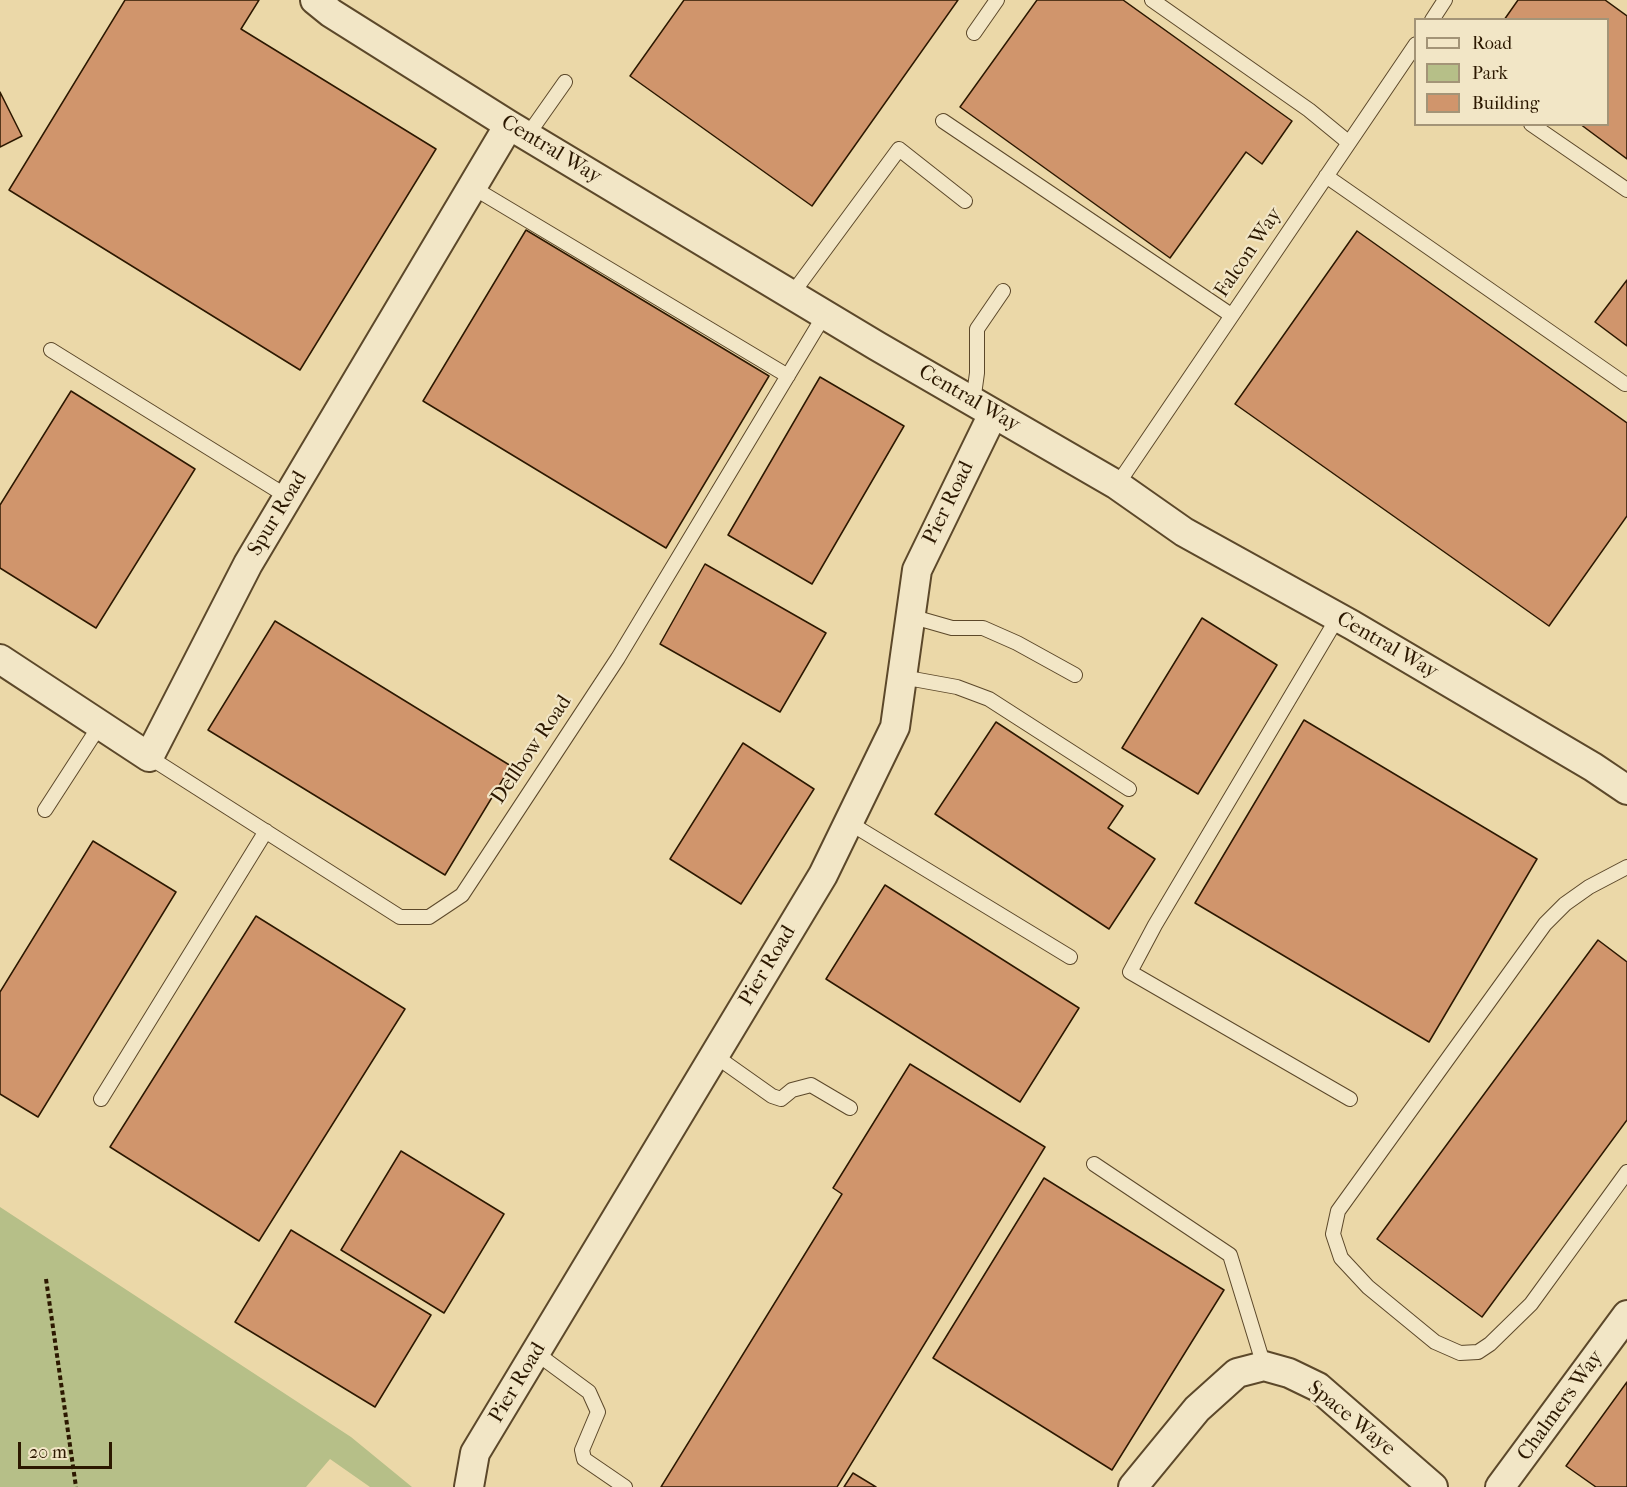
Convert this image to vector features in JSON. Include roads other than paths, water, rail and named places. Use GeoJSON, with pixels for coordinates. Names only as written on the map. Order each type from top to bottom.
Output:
{"type":"FeatureCollection","features":[{"type":"Feature","properties":{"kind":"street","name":"Central Way"},"geometry":{"type":"LineString","coordinates":[[315,0],[331,13],[518,130],[983,408],[1117,485],[1184,532],[1338,617],[1593,767],[1627,790]]}},
{"type":"Feature","properties":{"kind":"street","name":"Spur Road"},"geometry":{"type":"LineString","coordinates":[[149,756],[248,564],[472,187],[518,130]]}},
{"type":"Feature","properties":{"kind":"street","name":"Pier Road"},"geometry":{"type":"LineString","coordinates":[[469,1487],[475,1453],[823,875],[895,728],[916,570],[983,408]]}},
{"type":"Feature","properties":{"kind":"street"},"geometry":{"type":"LineString","coordinates":[[0,659],[149,756]]}},
{"type":"Feature","properties":{"kind":"street","name":"Chalmers Way"},"geometry":{"type":"LineString","coordinates":[[1508,1477],[1627,1315]]}},
{"type":"Feature","properties":{"kind":"street"},"geometry":{"type":"LineString","coordinates":[[1133,1487],[1197,1409],[1237,1373],[1264,1366]]}},
{"type":"Feature","properties":{"kind":"street","name":"Space Waye"},"geometry":{"type":"LineString","coordinates":[[1264,1366],[1289,1373],[1318,1387],[1433,1487]]}},
{"type":"Feature","properties":{"kind":"lane"},"geometry":{"type":"LineString","coordinates":[[974,33],[997,0]]}},
{"type":"Feature","properties":{"kind":"lane"},"geometry":{"type":"LineString","coordinates":[[1152,0],[1309,110],[1348,142]]}},
{"type":"Feature","properties":{"kind":"lane"},"geometry":{"type":"LineString","coordinates":[[1433,18],[1445,0]]}},
{"type":"Feature","properties":{"kind":"lane","name":"Falcon Way"},"geometry":{"type":"LineString","coordinates":[[1117,485],[1414,46]]}},
{"type":"Feature","properties":{"kind":"lane"},"geometry":{"type":"LineString","coordinates":[[518,130],[565,82]]}},
{"type":"Feature","properties":{"kind":"lane"},"geometry":{"type":"LineString","coordinates":[[943,121],[1232,315]]}},
{"type":"Feature","properties":{"kind":"lane"},"geometry":{"type":"LineString","coordinates":[[1534,126],[1627,190]]}},
{"type":"Feature","properties":{"kind":"lane"},"geometry":{"type":"LineString","coordinates":[[792,294],[899,149],[965,201]]}},
{"type":"Feature","properties":{"kind":"lane"},"geometry":{"type":"LineString","coordinates":[[1326,176],[1625,384]]}},
{"type":"Feature","properties":{"kind":"lane"},"geometry":{"type":"LineString","coordinates":[[472,187],[788,376]]}},
{"type":"Feature","properties":{"kind":"lane"},"geometry":{"type":"LineString","coordinates":[[983,408],[977,373],[977,328],[1003,291]]}},
{"type":"Feature","properties":{"kind":"lane","name":"Dellbow Road"},"geometry":{"type":"LineString","coordinates":[[149,756],[400,917],[429,917],[462,895],[618,658],[825,314]]}},
{"type":"Feature","properties":{"kind":"lane"},"geometry":{"type":"LineString","coordinates":[[51,350],[288,497]]}},
{"type":"Feature","properties":{"kind":"lane"},"geometry":{"type":"LineString","coordinates":[[910,616],[952,628],[983,628],[1017,643],[1075,675]]}},
{"type":"Feature","properties":{"kind":"lane"},"geometry":{"type":"LineString","coordinates":[[1338,617],[1155,925],[1130,972],[1350,1099]]}},
{"type":"Feature","properties":{"kind":"lane"},"geometry":{"type":"LineString","coordinates":[[902,677],[957,687],[990,699],[1129,789]]}},
{"type":"Feature","properties":{"kind":"lane"},"geometry":{"type":"LineString","coordinates":[[45,810],[100,725]]}},
{"type":"Feature","properties":{"kind":"lane"},"geometry":{"type":"LineString","coordinates":[[848,822],[1070,957]]}},
{"type":"Feature","properties":{"kind":"lane"},"geometry":{"type":"LineString","coordinates":[[101,1099],[266,831]]}},
{"type":"Feature","properties":{"kind":"lane"},"geometry":{"type":"LineString","coordinates":[[1627,867],[1589,887],[1565,904],[1545,924],[1338,1211],[1333,1234],[1341,1258],[1368,1287],[1435,1342],[1460,1353],[1478,1352],[1490,1344],[1531,1304],[1627,1172]]}},
{"type":"Feature","properties":{"kind":"lane"},"geometry":{"type":"LineString","coordinates":[[714,1055],[772,1096],[782,1100],[792,1090],[811,1085],[850,1108]]}},
{"type":"Feature","properties":{"kind":"lane"},"geometry":{"type":"LineString","coordinates":[[1094,1164],[1230,1255],[1264,1366]]}},
{"type":"Feature","properties":{"kind":"lane"},"geometry":{"type":"LineString","coordinates":[[536,1353],[589,1392],[598,1412],[582,1450],[584,1459],[625,1487]]}}]}
